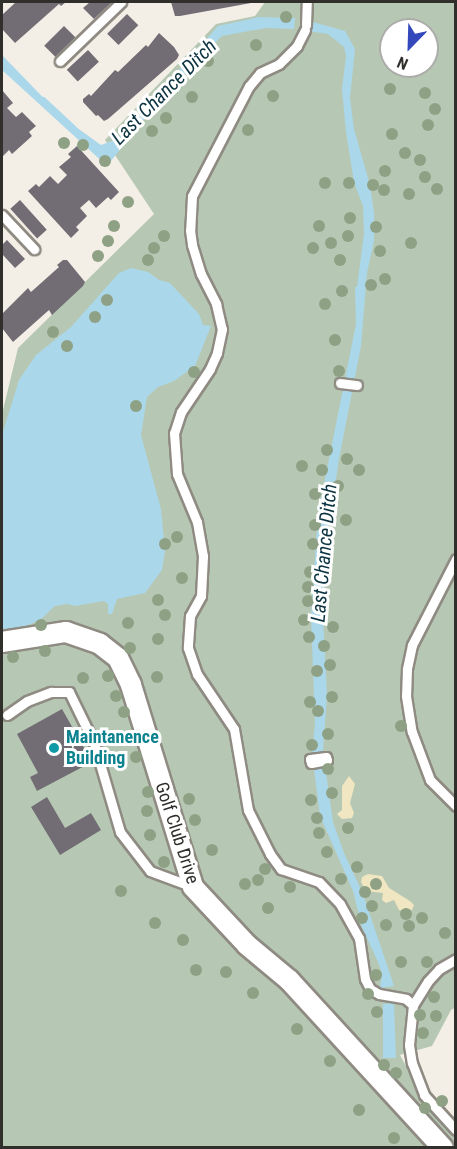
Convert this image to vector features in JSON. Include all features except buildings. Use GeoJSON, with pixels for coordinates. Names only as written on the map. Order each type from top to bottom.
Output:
{"type":"FeatureCollection","features":[{"type":"Feature","properties":{"kind":"street","name":"Golf Club Drive"},"geometry":{"type":"LineString","coordinates":[[2,642],[66,632],[100,644],[118,658],[131,685],[193,887],[248,945],[289,980],[443,1148]]}},
{"type":"Feature","properties":{"kind":"lane"},"geometry":{"type":"LineString","coordinates":[[60,61],[121,2]]}},
{"type":"Feature","properties":{"kind":"lane"},"geometry":{"type":"LineString","coordinates":[[307,2],[305,28],[297,46],[279,64],[260,73],[249,86],[192,196],[190,230],[192,245],[201,274],[216,304],[222,329],[217,353],[210,369],[181,412],[174,433],[177,474],[197,522],[203,556],[201,597],[190,616],[188,648],[197,674],[234,729],[248,810],[270,854],[281,869],[319,882],[340,904],[359,938],[367,985],[379,994],[406,999],[413,1005]]}},
{"type":"Feature","properties":{"kind":"lane"},"geometry":{"type":"LineString","coordinates":[[2,215],[34,249]]}},
{"type":"Feature","properties":{"kind":"lane"},"geometry":{"type":"LineString","coordinates":[[340,383],[357,385]]}},
{"type":"Feature","properties":{"kind":"lane"},"geometry":{"type":"LineString","coordinates":[[456,559],[412,645],[407,669],[406,696],[412,732],[430,780],[456,807]]}},
{"type":"Feature","properties":{"kind":"lane"},"geometry":{"type":"LineString","coordinates":[[6,715],[27,701],[51,692],[69,692],[82,712],[94,743],[120,832],[150,871],[193,887]]}},
{"type":"Feature","properties":{"kind":"lane"},"geometry":{"type":"LineString","coordinates":[[456,959],[439,969],[428,981],[413,1005],[409,1045],[412,1063],[424,1095],[456,1130]]}},
{"type":"Feature","properties":{"kind":"green space"},"geometry":{"type":"Polygon","coordinates":[[[265,2],[455,2],[455,1008],[451,1010],[432,1046],[400,1055],[418,1088],[455,1131],[455,1147],[2,1148],[2,414],[18,348],[154,214],[105,140],[216,24],[255,16],[265,2]]]}},
{"type":"Feature","properties":{"kind":"sand"},"geometry":{"type":"Polygon","coordinates":[[[349,776],[355,784],[350,803],[354,813],[352,818],[342,819],[337,814],[342,810],[342,786],[349,776]]]}},
{"type":"Feature","properties":{"kind":"sand"},"geometry":{"type":"Polygon","coordinates":[[[368,874],[382,876],[389,888],[414,905],[412,910],[399,910],[394,900],[386,903],[382,900],[383,893],[366,891],[361,882],[362,877],[368,874]]]}},
{"type":"Feature","properties":{"kind":"water"},"geometry":{"type":"Polygon","coordinates":[[[259,17],[295,18],[294,29],[266,28],[222,36],[166,92],[107,166],[2,70],[2,55],[62,117],[101,145],[119,138],[218,26],[259,17]]]}},
{"type":"Feature","properties":{"kind":"water"},"geometry":{"type":"Polygon","coordinates":[[[313,22],[345,31],[355,49],[350,98],[354,129],[370,185],[374,213],[374,241],[367,273],[361,346],[339,459],[325,552],[323,618],[327,695],[323,751],[333,822],[363,894],[394,986],[380,988],[382,973],[362,927],[353,891],[320,816],[312,754],[315,723],[311,615],[318,514],[356,324],[355,287],[357,287],[364,234],[363,206],[354,182],[346,132],[342,89],[346,56],[344,47],[328,34],[308,31],[313,22]]]}},
{"type":"Feature","properties":{"kind":"water"},"geometry":{"type":"Polygon","coordinates":[[[131,268],[148,272],[159,280],[170,283],[199,314],[203,325],[211,326],[195,366],[174,381],[158,387],[147,397],[141,435],[161,509],[165,551],[162,570],[145,593],[117,599],[112,614],[108,614],[108,604],[104,601],[75,606],[67,604],[55,606],[40,620],[16,630],[2,631],[2,435],[19,380],[36,355],[71,327],[119,273],[131,268]]]}},
{"type":"Feature","properties":{"kind":"water"},"geometry":{"type":"Polygon","coordinates":[[[394,1003],[396,1058],[383,1058],[383,1004],[394,1003]]]}},
{"type":"Feature","properties":{"kind":"waterway","name":"Last Chance Ditch"},"geometry":{"type":"LineString","coordinates":[[43,99],[74,128]]}},
{"type":"Feature","properties":{"kind":"place","name":"Maintanence Building"},"geometry":{"type":"Point","coordinates":[54,748]}}]}
